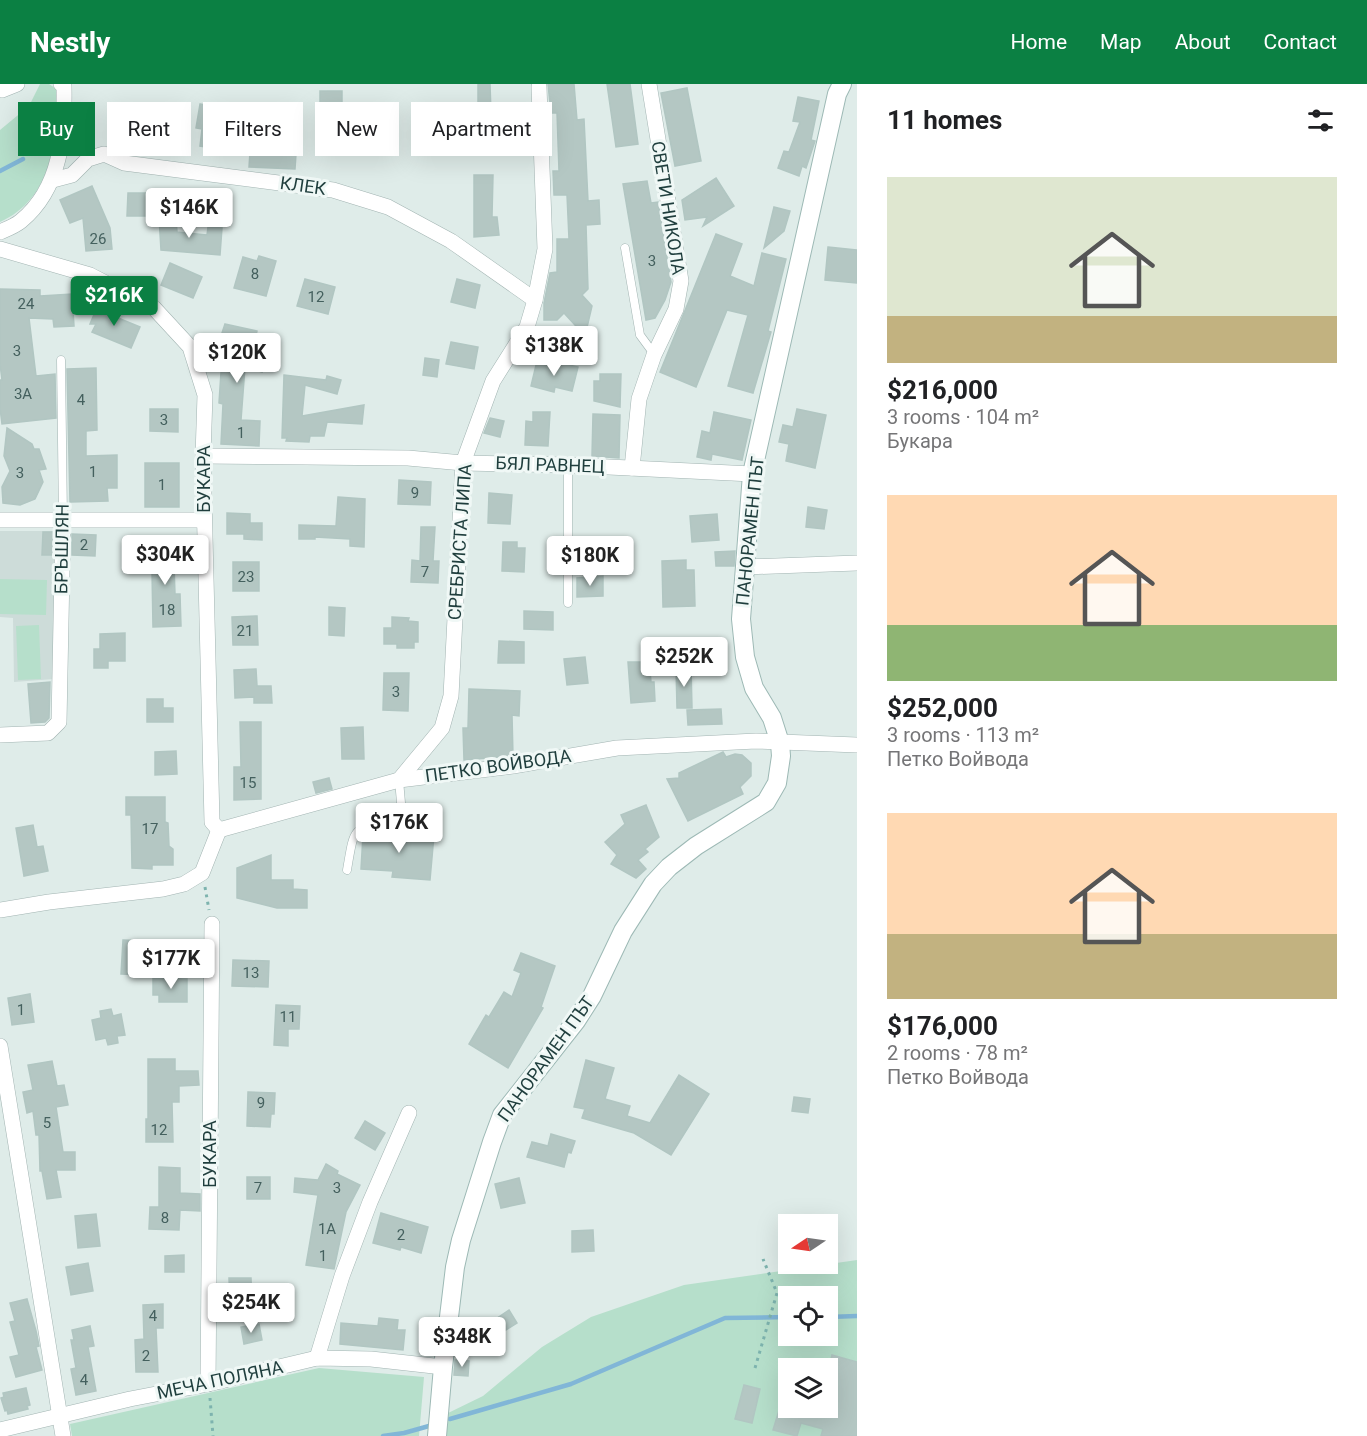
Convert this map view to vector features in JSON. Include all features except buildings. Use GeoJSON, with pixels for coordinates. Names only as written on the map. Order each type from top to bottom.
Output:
{"type":"FeatureCollection","features":[{"type":"Feature","properties":{"kind":"main road","name":"ПАНОРАМЕН ПЪТ"},"geometry":{"type":"LineString","coordinates":[[437,1436],[455,1267],[461,1240],[502,1115],[576,1022],[592,996],[623,931],[653,884],[669,867],[696,846],[761,806],[771,796],[779,774],[782,756],[780,743],[772,718],[754,688],[745,657],[741,619],[752,474],[837,94],[842,84]]}},
{"type":"Feature","properties":{"kind":"street"},"geometry":{"type":"LineString","coordinates":[[0,89],[16,84]]}},
{"type":"Feature","properties":{"kind":"street"},"geometry":{"type":"LineString","coordinates":[[0,232],[20,223],[39,202],[53,180],[65,117],[64,86],[61,84]]}},
{"type":"Feature","properties":{"kind":"street","name":"СВЕТИ НИКОЛА"},"geometry":{"type":"LineString","coordinates":[[632,468],[639,399],[654,355],[676,309],[681,281],[649,84]]}},
{"type":"Feature","properties":{"kind":"street","name":"СРЕБРИСТА ЛИПА"},"geometry":{"type":"LineString","coordinates":[[399,780],[442,728],[451,696],[463,463],[493,381],[527,327],[535,300],[545,249],[538,87]]}},
{"type":"Feature","properties":{"kind":"street","name":"КЛЕК"},"geometry":{"type":"LineString","coordinates":[[53,180],[72,175],[88,159],[104,154],[124,163],[333,190],[388,207],[451,241],[535,300]]}},
{"type":"Feature","properties":{"kind":"street","name":"БУКАРА"},"geometry":{"type":"LineString","coordinates":[[0,249],[90,275],[154,308],[190,348],[205,395],[204,520],[212,822],[219,830]]}},
{"type":"Feature","properties":{"kind":"street","name":"БЯЛ РАВНЕЦ"},"geometry":{"type":"LineString","coordinates":[[203,456],[408,458],[463,463],[568,465],[752,474]]}},
{"type":"Feature","properties":{"kind":"street"},"geometry":{"type":"LineString","coordinates":[[0,520],[204,520]]}},
{"type":"Feature","properties":{"kind":"street","name":"БРЪШЛЯН"},"geometry":{"type":"LineString","coordinates":[[0,735],[48,733],[59,722],[63,520]]}},
{"type":"Feature","properties":{"kind":"street"},"geometry":{"type":"LineString","coordinates":[[745,567],[857,563]]}},
{"type":"Feature","properties":{"kind":"street","name":"ПЕТКО ВОЙВОДА"},"geometry":{"type":"LineString","coordinates":[[219,830],[399,780],[513,766],[617,748],[756,741],[857,745]]}},
{"type":"Feature","properties":{"kind":"street"},"geometry":{"type":"LineString","coordinates":[[0,910],[163,889],[184,884],[201,873],[219,830]]}},
{"type":"Feature","properties":{"kind":"street","name":"БУКАРА"},"geometry":{"type":"LineString","coordinates":[[208,1384],[212,924]]}},
{"type":"Feature","properties":{"kind":"street"},"geometry":{"type":"LineString","coordinates":[[0,1047],[63,1436]]}},
{"type":"Feature","properties":{"kind":"street"},"geometry":{"type":"LineString","coordinates":[[317,1358],[342,1276],[370,1202],[409,1113]]}},
{"type":"Feature","properties":{"kind":"street","name":"МЕЧА ПОЛЯНА"},"geometry":{"type":"LineString","coordinates":[[0,1430],[317,1358],[371,1359],[443,1367]]}},
{"type":"Feature","properties":{"kind":"lane"},"geometry":{"type":"LineString","coordinates":[[625,248],[640,335],[654,355]]}},
{"type":"Feature","properties":{"kind":"lane","name":"БРЪШЛЯН"},"geometry":{"type":"LineString","coordinates":[[61,360],[63,520]]}},
{"type":"Feature","properties":{"kind":"lane"},"geometry":{"type":"LineString","coordinates":[[568,465],[568,603]]}},
{"type":"Feature","properties":{"kind":"lane"},"geometry":{"type":"LineString","coordinates":[[347,870],[356,831],[398,822],[401,819],[399,780]]}},
{"type":"Feature","properties":{"kind":"path"},"geometry":{"type":"LineString","coordinates":[[201,873],[212,924]]}},
{"type":"Feature","properties":{"kind":"path"},"geometry":{"type":"LineString","coordinates":[[755,1368],[777,1293],[763,1259]]}},
{"type":"Feature","properties":{"kind":"path"},"geometry":{"type":"LineString","coordinates":[[208,1384],[213,1436]]}},
{"type":"Feature","properties":{"kind":"shaded area"},"geometry":{"type":"Polygon","coordinates":[[[0,531],[59,531],[54,679],[14,682],[13,618],[0,617],[0,531]]]}},
{"type":"Feature","properties":{"kind":"green space"},"geometry":{"type":"Polygon","coordinates":[[[40,84],[49,84],[58,90],[57,102],[31,102],[40,84]]]}},
{"type":"Feature","properties":{"kind":"green space"},"geometry":{"type":"Polygon","coordinates":[[[18,115],[18,156],[51,156],[41,184],[31,199],[17,212],[0,222],[0,130],[18,115]]]}},
{"type":"Feature","properties":{"kind":"green space"},"geometry":{"type":"Polygon","coordinates":[[[0,579],[47,580],[46,615],[0,614],[0,579]]]}},
{"type":"Feature","properties":{"kind":"green space"},"geometry":{"type":"Polygon","coordinates":[[[39,625],[41,679],[18,680],[16,626],[39,625]]]}},
{"type":"Feature","properties":{"kind":"green space"},"geometry":{"type":"Polygon","coordinates":[[[857,1260],[857,1436],[442,1436],[444,1415],[483,1396],[542,1347],[591,1317],[684,1285],[778,1271],[778,1274],[838,1274],[838,1263],[857,1260]]]}},
{"type":"Feature","properties":{"kind":"green space"},"geometry":{"type":"Polygon","coordinates":[[[319,1368],[424,1377],[419,1436],[72,1436],[70,1424],[319,1368]]]}},
{"type":"Feature","properties":{"kind":"waterway"},"geometry":{"type":"LineString","coordinates":[[0,171],[23,159]]}},
{"type":"Feature","properties":{"kind":"waterway"},"geometry":{"type":"LineString","coordinates":[[838,1317],[857,1316]]}},
{"type":"Feature","properties":{"kind":"waterway"},"geometry":{"type":"LineString","coordinates":[[450,1419],[571,1384],[725,1318],[778,1317]]}},
{"type":"Feature","properties":{"kind":"waterway"},"geometry":{"type":"LineString","coordinates":[[383,1436],[429,1426]]}}]}
